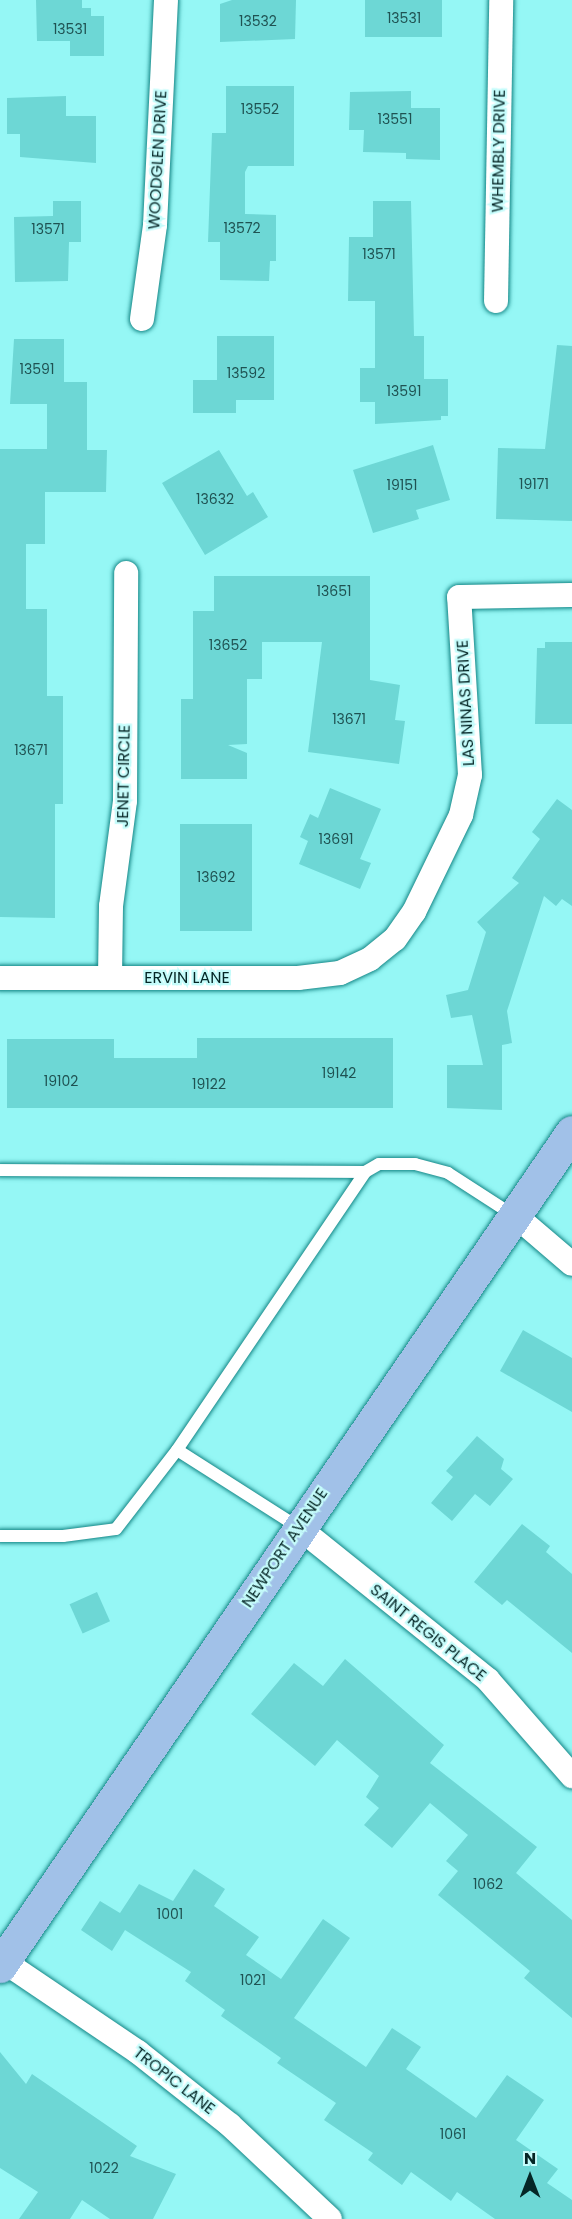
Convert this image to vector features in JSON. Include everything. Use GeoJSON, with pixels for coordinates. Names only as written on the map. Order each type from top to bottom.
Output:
{"type":"FeatureCollection","features":[{"type":"Feature","properties":{"kind":"main road","name":"NEWPORT AVENUE"},"geometry":{"type":"LineString","coordinates":[[2,1964],[297,1527],[517,1217],[572,1132]]}},
{"type":"Feature","properties":{"kind":"street","name":"WOODGLEN DRIVE"},"geometry":{"type":"LineString","coordinates":[[142,319],[155,225],[166,0]]}},
{"type":"Feature","properties":{"kind":"street","name":"WHEMBLY DRIVE"},"geometry":{"type":"LineString","coordinates":[[496,301],[501,0]]}},
{"type":"Feature","properties":{"kind":"street","name":"JENET CIRCLE"},"geometry":{"type":"LineString","coordinates":[[110,978],[111,906],[125,801],[126,573]]}},
{"type":"Feature","properties":{"kind":"street","name":"LAS NINAS DRIVE"},"geometry":{"type":"LineString","coordinates":[[370,959],[395,939],[414,912],[461,815],[470,775],[459,597],[572,595]]}},
{"type":"Feature","properties":{"kind":"street","name":"ERVIN LANE"},"geometry":{"type":"LineString","coordinates":[[0,978],[298,978],[340,973],[370,959]]}},
{"type":"Feature","properties":{"kind":"street"},"geometry":{"type":"LineString","coordinates":[[517,1217],[572,1264]]}},
{"type":"Feature","properties":{"kind":"street","name":"SAINT REGIS PLACE"},"geometry":{"type":"LineString","coordinates":[[297,1527],[488,1680],[572,1776]]}},
{"type":"Feature","properties":{"kind":"street","name":"TROPIC LANE"},"geometry":{"type":"LineString","coordinates":[[2,1964],[138,2052],[230,2125],[330,2219]]}},
{"type":"Feature","properties":{"kind":"lane"},"geometry":{"type":"LineString","coordinates":[[0,1536],[63,1536],[116,1529],[177,1450],[365,1172],[379,1164],[415,1164],[448,1173],[517,1217]]}},
{"type":"Feature","properties":{"kind":"lane"},"geometry":{"type":"LineString","coordinates":[[0,1170],[365,1172]]}},
{"type":"Feature","properties":{"kind":"lane"},"geometry":{"type":"LineString","coordinates":[[177,1450],[297,1527]]}},
{"type":"Feature","properties":{"kind":"building"},"geometry":{"type":"Polygon","coordinates":[[[36,0],[82,0],[82,8],[91,8],[91,16],[104,16],[104,56],[70,56],[70,41],[37,41],[36,0]]]}},
{"type":"Feature","properties":{"kind":"building"},"geometry":{"type":"Polygon","coordinates":[[[232,0],[296,0],[295,39],[220,42],[220,4],[232,0]]]}},
{"type":"Feature","properties":{"kind":"building"},"geometry":{"type":"Polygon","coordinates":[[[365,0],[442,0],[442,37],[365,37],[365,0]]]}},
{"type":"Feature","properties":{"kind":"building"},"geometry":{"type":"Polygon","coordinates":[[[226,86],[294,86],[294,166],[248,166],[245,172],[245,214],[276,215],[276,261],[270,261],[269,281],[220,280],[220,242],[208,242],[212,133],[226,133],[226,86]]]}},
{"type":"Feature","properties":{"kind":"building"},"geometry":{"type":"Polygon","coordinates":[[[411,91],[411,108],[440,108],[440,160],[406,159],[406,153],[363,152],[364,130],[349,130],[350,92],[411,91]]]}},
{"type":"Feature","properties":{"kind":"building"},"geometry":{"type":"Polygon","coordinates":[[[66,96],[66,116],[96,116],[96,163],[20,157],[20,134],[7,134],[7,98],[66,96]]]}},
{"type":"Feature","properties":{"kind":"building"},"geometry":{"type":"Polygon","coordinates":[[[53,201],[81,201],[81,242],[69,242],[68,281],[15,282],[14,217],[53,216],[53,201]]]}},
{"type":"Feature","properties":{"kind":"building"},"geometry":{"type":"Polygon","coordinates":[[[373,201],[411,201],[414,336],[424,336],[424,379],[448,379],[448,416],[441,416],[441,420],[375,424],[375,402],[360,402],[360,368],[375,368],[375,301],[348,301],[349,237],[373,237],[373,201]]]}},
{"type":"Feature","properties":{"kind":"building"},"geometry":{"type":"Polygon","coordinates":[[[217,336],[274,336],[274,400],[236,400],[236,413],[193,413],[193,380],[217,380],[217,336]]]}},
{"type":"Feature","properties":{"kind":"building"},"geometry":{"type":"Polygon","coordinates":[[[14,339],[64,339],[64,382],[87,382],[87,450],[107,450],[106,492],[45,492],[45,544],[26,544],[26,609],[47,609],[47,696],[63,696],[63,804],[55,804],[55,918],[0,917],[0,449],[47,449],[47,404],[10,404],[14,339]]]}},
{"type":"Feature","properties":{"kind":"building"},"geometry":{"type":"Polygon","coordinates":[[[557,345],[572,346],[572,521],[496,519],[498,448],[545,449],[557,345]]]}},
{"type":"Feature","properties":{"kind":"building"},"geometry":{"type":"Polygon","coordinates":[[[433,445],[450,500],[416,510],[419,519],[373,533],[353,470],[433,445]]]}},
{"type":"Feature","properties":{"kind":"building"},"geometry":{"type":"Polygon","coordinates":[[[219,450],[247,496],[253,492],[268,517],[205,555],[162,483],[219,450]]]}},
{"type":"Feature","properties":{"kind":"building"},"geometry":{"type":"Polygon","coordinates":[[[214,576],[370,576],[370,680],[400,685],[395,720],[405,721],[399,764],[308,752],[322,642],[262,642],[262,679],[247,679],[247,744],[228,745],[247,753],[247,779],[181,779],[181,699],[193,699],[193,611],[214,611],[214,576]]]}},
{"type":"Feature","properties":{"kind":"building"},"geometry":{"type":"Polygon","coordinates":[[[545,642],[572,642],[572,724],[535,724],[537,648],[545,648],[545,642]]]}},
{"type":"Feature","properties":{"kind":"building"},"geometry":{"type":"Polygon","coordinates":[[[330,788],[381,809],[360,859],[371,863],[360,889],[299,864],[308,841],[300,837],[310,814],[318,818],[330,788]]]}},
{"type":"Feature","properties":{"kind":"building"},"geometry":{"type":"Polygon","coordinates":[[[557,799],[572,810],[572,906],[562,899],[556,906],[544,896],[507,1011],[512,1043],[502,1045],[502,1110],[447,1108],[447,1065],[483,1065],[472,1015],[451,1018],[446,995],[468,990],[486,932],[477,922],[519,883],[512,878],[540,839],[532,832],[557,799]]]}},
{"type":"Feature","properties":{"kind":"building"},"geometry":{"type":"Polygon","coordinates":[[[180,824],[252,824],[252,931],[180,931],[180,824]]]}},
{"type":"Feature","properties":{"kind":"building"},"geometry":{"type":"Polygon","coordinates":[[[197,1038],[393,1038],[393,1108],[7,1108],[7,1039],[114,1039],[114,1058],[197,1058],[197,1038]]]}},
{"type":"Feature","properties":{"kind":"building"},"geometry":{"type":"Polygon","coordinates":[[[523,1330],[572,1358],[572,1412],[500,1371],[523,1330]]]}},
{"type":"Feature","properties":{"kind":"building"},"geometry":{"type":"Polygon","coordinates":[[[477,1436],[504,1459],[501,1469],[513,1479],[490,1506],[475,1494],[452,1521],[431,1503],[453,1477],[446,1471],[477,1436]]]}},
{"type":"Feature","properties":{"kind":"building"},"geometry":{"type":"Polygon","coordinates":[[[522,1524],[550,1546],[546,1552],[572,1574],[572,1653],[507,1600],[502,1605],[474,1582],[522,1524]]]}},
{"type":"Feature","properties":{"kind":"building"},"geometry":{"type":"Polygon","coordinates":[[[97,1592],[110,1621],[83,1633],[70,1604],[97,1592]]]}},
{"type":"Feature","properties":{"kind":"building"},"geometry":{"type":"Polygon","coordinates":[[[345,1659],[444,1745],[430,1763],[537,1847],[516,1873],[572,1920],[572,2018],[524,1978],[530,1971],[438,1895],[458,1871],[446,1861],[468,1835],[430,1803],[392,1848],[364,1825],[379,1808],[366,1797],[379,1776],[337,1740],[315,1766],[251,1714],[294,1663],[323,1686],[345,1659]]]}},
{"type":"Feature","properties":{"kind":"building"},"geometry":{"type":"Polygon","coordinates":[[[194,1869],[225,1889],[214,1906],[259,1937],[246,1955],[281,1979],[323,1919],[350,1938],[294,2018],[366,2067],[392,2028],[421,2047],[406,2069],[476,2118],[507,2075],[544,2100],[516,2140],[558,2169],[547,2183],[572,2200],[572,2219],[495,2219],[457,2192],[451,2201],[411,2172],[402,2185],[368,2160],[373,2153],[324,2120],[336,2103],[277,2063],[281,2058],[221,2016],[225,2010],[185,1981],[191,1972],[125,1930],[112,1951],[81,1930],[100,1901],[120,1913],[139,1884],[173,1901],[194,1869]]]}},
{"type":"Feature","properties":{"kind":"building"},"geometry":{"type":"Polygon","coordinates":[[[0,2052],[26,2084],[32,2074],[137,2146],[130,2156],[176,2174],[153,2219],[110,2219],[82,2200],[70,2219],[19,2219],[38,2192],[0,2168],[0,2052]]]}}]}
